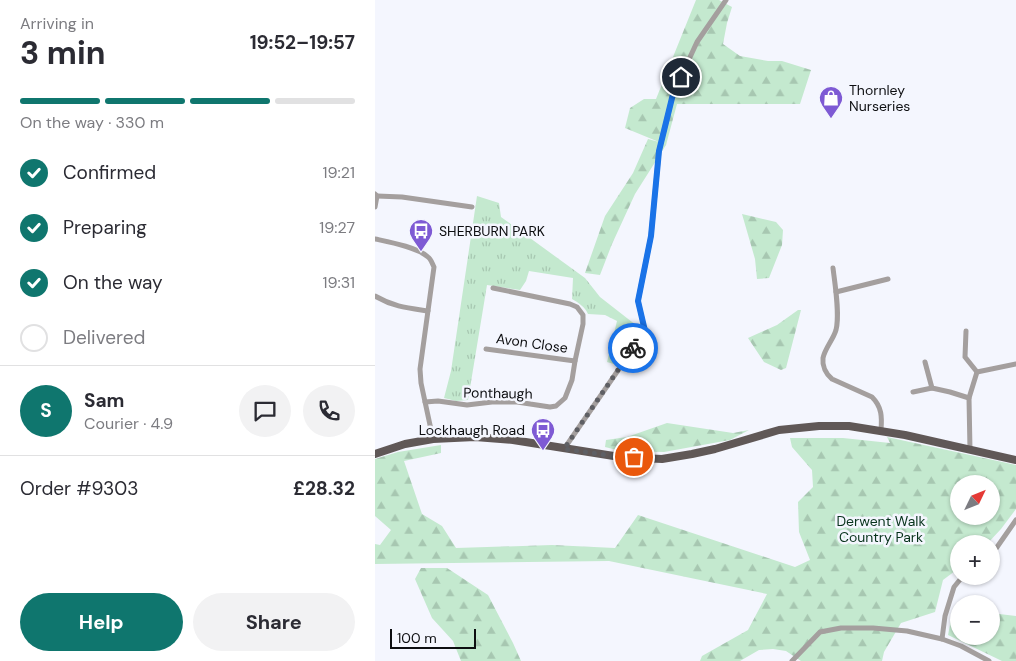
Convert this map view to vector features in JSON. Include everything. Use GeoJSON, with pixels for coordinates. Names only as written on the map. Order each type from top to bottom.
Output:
{"type":"FeatureCollection","features":[{"type":"Feature","properties":{"kind":"main road"},"geometry":{"type":"LineString","coordinates":[[375,454],[406,444],[433,439],[475,437],[513,440],[620,457],[661,459],[708,451],[779,430],[819,426],[849,426],[881,430],[1016,460]]}},
{"type":"Feature","properties":{"kind":"street"},"geometry":{"type":"LineString","coordinates":[[564,449],[645,331],[638,301],[651,236],[659,151],[673,94],[697,42],[726,0]]}},
{"type":"Feature","properties":{"kind":"street"},"geometry":{"type":"LineString","coordinates":[[375,207],[376,195],[472,207]]}},
{"type":"Feature","properties":{"kind":"street"},"geometry":{"type":"LineString","coordinates":[[375,239],[397,243],[420,252],[427,256],[434,267],[420,369],[421,383],[433,439]]}},
{"type":"Feature","properties":{"kind":"street"},"geometry":{"type":"LineString","coordinates":[[833,268],[837,322],[823,359],[825,371],[832,379],[872,397],[877,402],[881,410],[881,430]]}},
{"type":"Feature","properties":{"kind":"street"},"geometry":{"type":"LineString","coordinates":[[836,292],[888,279]]}},
{"type":"Feature","properties":{"kind":"street","name":"Ponthaugh"},"geometry":{"type":"LineString","coordinates":[[425,402],[438,401],[467,405],[517,402],[550,407],[556,406],[565,398],[572,380],[583,324],[583,315],[577,307],[570,304],[493,288]]}},
{"type":"Feature","properties":{"kind":"street"},"geometry":{"type":"LineString","coordinates":[[375,296],[388,303],[402,307],[429,311]]}},
{"type":"Feature","properties":{"kind":"street"},"geometry":{"type":"LineString","coordinates":[[966,331],[965,357],[977,372]]}},
{"type":"Feature","properties":{"kind":"street","name":"Avon Close"},"geometry":{"type":"LineString","coordinates":[[486,349],[575,361]]}},
{"type":"Feature","properties":{"kind":"street"},"geometry":{"type":"LineString","coordinates":[[925,362],[932,388]]}},
{"type":"Feature","properties":{"kind":"street"},"geometry":{"type":"LineString","coordinates":[[977,372],[1016,364]]}},
{"type":"Feature","properties":{"kind":"street"},"geometry":{"type":"LineString","coordinates":[[970,450],[969,398],[977,372]]}},
{"type":"Feature","properties":{"kind":"street"},"geometry":{"type":"LineString","coordinates":[[913,392],[932,388],[969,398]]}},
{"type":"Feature","properties":{"kind":"street"},"geometry":{"type":"LineString","coordinates":[[1000,543],[1016,520]]}},
{"type":"Feature","properties":{"kind":"street"},"geometry":{"type":"LineString","coordinates":[[943,636],[945,616],[955,585]]}},
{"type":"Feature","properties":{"kind":"street"},"geometry":{"type":"LineString","coordinates":[[792,661],[820,632],[841,628],[873,628],[943,636],[989,661]]}},
{"type":"Feature","properties":{"kind":"green space"},"geometry":{"type":"Polygon","coordinates":[[[696,0],[719,0],[732,7],[723,44],[740,56],[768,61],[782,61],[811,70],[800,104],[677,104],[666,145],[635,194],[600,275],[585,273],[605,216],[633,173],[648,139],[659,142],[625,128],[630,108],[644,99],[656,99],[696,0]]]}},
{"type":"Feature","properties":{"kind":"green space"},"geometry":{"type":"Polygon","coordinates":[[[477,196],[499,203],[501,217],[585,278],[600,297],[641,329],[617,365],[607,362],[617,321],[605,315],[588,314],[581,305],[572,299],[573,278],[529,271],[526,281],[520,290],[487,285],[468,400],[456,401],[444,398],[451,371],[477,196]]]}},
{"type":"Feature","properties":{"kind":"green space"},"geometry":{"type":"Polygon","coordinates":[[[742,214],[776,222],[783,230],[782,245],[769,278],[757,279],[755,259],[742,214]]]}},
{"type":"Feature","properties":{"kind":"green space"},"geometry":{"type":"Polygon","coordinates":[[[798,310],[801,310],[786,368],[781,370],[764,362],[748,338],[777,325],[798,310]]]}},
{"type":"Feature","properties":{"kind":"green space"},"geometry":{"type":"Polygon","coordinates":[[[667,423],[733,433],[749,430],[730,440],[664,452],[621,451],[605,447],[606,440],[627,437],[667,423]]]}},
{"type":"Feature","properties":{"kind":"green space","name":"Derwent Walk Country Park"},"geometry":{"type":"Polygon","coordinates":[[[887,437],[1016,465],[1016,509],[995,535],[950,535],[950,575],[943,580],[935,612],[901,623],[884,652],[882,661],[801,661],[786,651],[773,649],[759,650],[740,661],[700,661],[702,656],[748,630],[767,594],[609,561],[375,564],[375,544],[380,545],[391,530],[375,516],[375,459],[398,452],[441,445],[441,453],[404,461],[422,514],[442,526],[456,548],[552,545],[615,548],[638,515],[795,567],[810,560],[799,532],[798,502],[813,487],[812,470],[792,447],[790,438],[843,438],[890,443],[887,437]]]}},
{"type":"Feature","properties":{"kind":"green space"},"geometry":{"type":"Polygon","coordinates":[[[421,568],[447,568],[488,595],[521,661],[461,661],[453,641],[432,618],[415,579],[421,568]]]}},
{"type":"Feature","properties":{"kind":"green space"},"geometry":{"type":"Polygon","coordinates":[[[1000,614],[1016,616],[1016,661],[1002,661],[969,645],[1000,645],[1000,614]]]}},
{"type":"Feature","properties":{"kind":"way so far"},"geometry":{"type":"LineString","coordinates":[[633,348],[564,449],[620,457],[634,457]]}},
{"type":"Feature","properties":{"kind":"place","name":"Thornley Nurseries"},"geometry":{"type":"Point","coordinates":[831,119]}},
{"type":"Feature","properties":{"kind":"place","name":"SHERBURN PARK"},"geometry":{"type":"Point","coordinates":[421,252]}},
{"type":"Feature","properties":{"kind":"place","name":"Lockhaugh Road"},"geometry":{"type":"Point","coordinates":[543,451]}},
{"type":"Feature","properties":{"kind":"route"},"geometry":{"type":"LineString","coordinates":[[633,348],[645,331],[638,301],[651,236],[659,151],[673,94],[681,77]]}}]}
